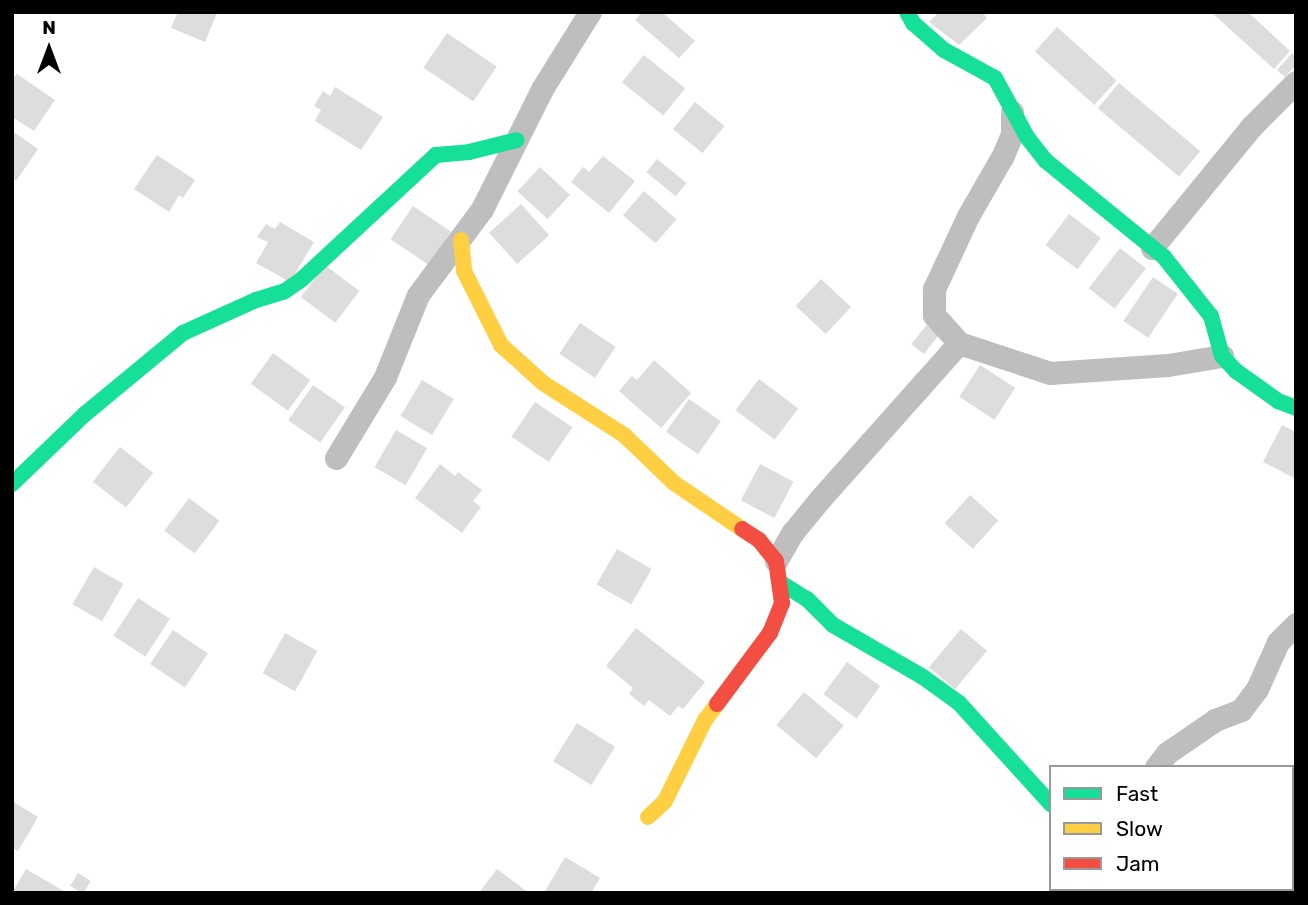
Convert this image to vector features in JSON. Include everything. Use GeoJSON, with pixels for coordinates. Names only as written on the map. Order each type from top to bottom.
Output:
{"type":"FeatureCollection","features":[{"type":"Feature","properties":{"kind":"street"},"geometry":{"type":"LineString","coordinates":[[336,458],[385,377],[418,295],[445,255],[461,240],[482,209],[542,89],[590,12]]}},
{"type":"Feature","properties":{"kind":"street"},"geometry":{"type":"LineString","coordinates":[[907,12],[913,23],[944,50],[995,78],[1027,137],[1046,160],[1164,257],[1211,316],[1222,356],[1236,371],[1279,401],[1296,408]]}},
{"type":"Feature","properties":{"kind":"street"},"geometry":{"type":"LineString","coordinates":[[1152,247],[1252,126],[1296,82]]}},
{"type":"Feature","properties":{"kind":"street"},"geometry":{"type":"LineString","coordinates":[[1012,105],[1013,134],[948,254],[934,289],[934,315],[959,343],[1050,373],[1168,365],[1222,356]]}},
{"type":"Feature","properties":{"kind":"street"},"geometry":{"type":"LineString","coordinates":[[12,484],[85,414],[183,333],[285,290],[302,279],[328,252],[436,155],[469,152],[517,140]]}},
{"type":"Feature","properties":{"kind":"street"},"geometry":{"type":"LineString","coordinates":[[461,240],[464,271],[501,345],[543,383],[624,435],[674,483],[760,540],[779,572],[833,625],[911,670],[959,703],[1049,802]]}},
{"type":"Feature","properties":{"kind":"street"},"geometry":{"type":"LineString","coordinates":[[648,817],[665,801],[705,720],[770,633],[782,603],[779,572],[793,532],[959,343]]}},
{"type":"Feature","properties":{"kind":"street"},"geometry":{"type":"LineString","coordinates":[[1158,765],[1167,753],[1214,720],[1241,710],[1257,689],[1279,642],[1296,624]]}},
{"type":"Feature","properties":{"kind":"building"},"geometry":{"type":"Polygon","coordinates":[[[178,12],[217,13],[205,42],[171,28],[178,12]]]}},
{"type":"Feature","properties":{"kind":"building"},"geometry":{"type":"Polygon","coordinates":[[[642,12],[662,12],[695,41],[679,58],[635,20],[642,12]]]}},
{"type":"Feature","properties":{"kind":"building"},"geometry":{"type":"Polygon","coordinates":[[[939,12],[982,12],[987,18],[959,45],[929,22],[939,12]]]}},
{"type":"Feature","properties":{"kind":"building"},"geometry":{"type":"Polygon","coordinates":[[[1211,12],[1248,12],[1290,51],[1274,69],[1211,12]]]}},
{"type":"Feature","properties":{"kind":"building"},"geometry":{"type":"Polygon","coordinates":[[[1057,27],[1116,81],[1094,105],[1035,52],[1057,27]]]}},
{"type":"Feature","properties":{"kind":"building"},"geometry":{"type":"Polygon","coordinates":[[[447,33],[497,67],[473,101],[424,68],[447,33]]]}},
{"type":"Feature","properties":{"kind":"building"},"geometry":{"type":"Polygon","coordinates":[[[1292,53],[1296,56],[1296,65],[1285,77],[1277,70],[1292,53]]]}},
{"type":"Feature","properties":{"kind":"building"},"geometry":{"type":"Polygon","coordinates":[[[644,55],[685,88],[663,116],[622,82],[644,55]]]}},
{"type":"Feature","properties":{"kind":"building"},"geometry":{"type":"Polygon","coordinates":[[[17,74],[55,100],[34,131],[12,117],[12,78],[17,74]]]}},
{"type":"Feature","properties":{"kind":"building"},"geometry":{"type":"Polygon","coordinates":[[[1119,83],[1200,151],[1179,176],[1098,108],[1119,83]]]}},
{"type":"Feature","properties":{"kind":"building"},"geometry":{"type":"Polygon","coordinates":[[[335,87],[383,117],[361,150],[315,121],[321,110],[314,106],[323,91],[330,96],[335,87]]]}},
{"type":"Feature","properties":{"kind":"building"},"geometry":{"type":"Polygon","coordinates":[[[695,102],[725,126],[703,153],[673,129],[695,102]]]}},
{"type":"Feature","properties":{"kind":"building"},"geometry":{"type":"Polygon","coordinates":[[[12,131],[38,149],[16,181],[12,178],[12,131]]]}},
{"type":"Feature","properties":{"kind":"building"},"geometry":{"type":"Polygon","coordinates":[[[157,155],[195,180],[183,198],[179,195],[169,212],[134,189],[157,155]]]}},
{"type":"Feature","properties":{"kind":"building"},"geometry":{"type":"Polygon","coordinates":[[[603,156],[635,181],[609,213],[571,182],[583,167],[589,172],[603,156]]]}},
{"type":"Feature","properties":{"kind":"building"},"geometry":{"type":"Polygon","coordinates":[[[657,159],[687,183],[676,196],[646,172],[657,159]]]}},
{"type":"Feature","properties":{"kind":"building"},"geometry":{"type":"Polygon","coordinates":[[[540,167],[570,195],[547,219],[517,191],[540,167]]]}},
{"type":"Feature","properties":{"kind":"building"},"geometry":{"type":"Polygon","coordinates":[[[644,191],[676,219],[655,243],[623,215],[644,191]]]}},
{"type":"Feature","properties":{"kind":"building"},"geometry":{"type":"Polygon","coordinates":[[[521,204],[549,235],[517,264],[489,233],[521,204]]]}},
{"type":"Feature","properties":{"kind":"building"},"geometry":{"type":"Polygon","coordinates":[[[413,206],[451,232],[429,265],[391,239],[413,206]]]}},
{"type":"Feature","properties":{"kind":"building"},"geometry":{"type":"Polygon","coordinates":[[[1069,214],[1101,238],[1077,269],[1046,245],[1069,214]]]}},
{"type":"Feature","properties":{"kind":"building"},"geometry":{"type":"Polygon","coordinates":[[[280,222],[314,242],[290,282],[256,263],[268,242],[257,237],[266,224],[275,229],[280,222]]]}},
{"type":"Feature","properties":{"kind":"building"},"geometry":{"type":"Polygon","coordinates":[[[1120,248],[1146,268],[1115,309],[1089,288],[1120,248]]]}},
{"type":"Feature","properties":{"kind":"building"},"geometry":{"type":"Polygon","coordinates":[[[325,265],[359,291],[335,323],[301,297],[325,265]]]}},
{"type":"Feature","properties":{"kind":"building"},"geometry":{"type":"Polygon","coordinates":[[[1153,277],[1178,294],[1148,338],[1123,321],[1153,277]]]}},
{"type":"Feature","properties":{"kind":"building"},"geometry":{"type":"Polygon","coordinates":[[[821,279],[851,307],[826,334],[796,306],[821,279]]]}},
{"type":"Feature","properties":{"kind":"building"},"geometry":{"type":"Polygon","coordinates":[[[580,323],[616,347],[595,378],[559,354],[580,323]]]}},
{"type":"Feature","properties":{"kind":"building"},"geometry":{"type":"Polygon","coordinates":[[[928,323],[941,333],[924,354],[911,344],[928,323]]]}},
{"type":"Feature","properties":{"kind":"building"},"geometry":{"type":"Polygon","coordinates":[[[273,353],[310,380],[288,411],[251,384],[273,353]]]}},
{"type":"Feature","properties":{"kind":"building"},"geometry":{"type":"Polygon","coordinates":[[[654,360],[691,393],[661,428],[619,391],[632,376],[637,380],[654,360]]]}},
{"type":"Feature","properties":{"kind":"building"},"geometry":{"type":"Polygon","coordinates":[[[980,365],[1015,388],[995,420],[959,397],[980,365]]]}},
{"type":"Feature","properties":{"kind":"building"},"geometry":{"type":"Polygon","coordinates":[[[759,379],[798,408],[775,440],[736,410],[759,379]]]}},
{"type":"Feature","properties":{"kind":"building"},"geometry":{"type":"Polygon","coordinates":[[[422,380],[454,399],[432,435],[400,416],[422,380]]]}},
{"type":"Feature","properties":{"kind":"building"},"geometry":{"type":"Polygon","coordinates":[[[313,385],[345,407],[320,443],[288,420],[313,385]]]}},
{"type":"Feature","properties":{"kind":"building"},"geometry":{"type":"Polygon","coordinates":[[[689,399],[721,421],[698,454],[666,432],[689,399]]]}},
{"type":"Feature","properties":{"kind":"building"},"geometry":{"type":"Polygon","coordinates":[[[535,402],[572,427],[549,462],[512,437],[535,402]]]}},
{"type":"Feature","properties":{"kind":"building"},"geometry":{"type":"Polygon","coordinates":[[[1282,425],[1296,432],[1296,479],[1263,462],[1282,425]]]}},
{"type":"Feature","properties":{"kind":"building"},"geometry":{"type":"Polygon","coordinates":[[[396,430],[427,448],[406,485],[374,467],[396,430]]]}},
{"type":"Feature","properties":{"kind":"building"},"geometry":{"type":"Polygon","coordinates":[[[120,447],[153,473],[126,508],[93,482],[120,447]]]}},
{"type":"Feature","properties":{"kind":"building"},"geometry":{"type":"Polygon","coordinates":[[[440,464],[455,476],[458,472],[482,490],[473,501],[481,507],[462,533],[415,498],[440,464]]]}},
{"type":"Feature","properties":{"kind":"building"},"geometry":{"type":"Polygon","coordinates":[[[760,464],[794,482],[774,518],[741,500],[760,464]]]}},
{"type":"Feature","properties":{"kind":"building"},"geometry":{"type":"Polygon","coordinates":[[[970,495],[998,520],[973,549],[945,523],[970,495]]]}},
{"type":"Feature","properties":{"kind":"building"},"geometry":{"type":"Polygon","coordinates":[[[189,498],[219,521],[195,554],[164,531],[189,498]]]}},
{"type":"Feature","properties":{"kind":"building"},"geometry":{"type":"Polygon","coordinates":[[[617,549],[652,569],[631,605],[596,585],[617,549]]]}},
{"type":"Feature","properties":{"kind":"building"},"geometry":{"type":"Polygon","coordinates":[[[94,567],[123,584],[102,621],[73,604],[94,567]]]}},
{"type":"Feature","properties":{"kind":"building"},"geometry":{"type":"Polygon","coordinates":[[[138,598],[170,619],[145,656],[113,636],[138,598]]]}},
{"type":"Feature","properties":{"kind":"building"},"geometry":{"type":"Polygon","coordinates":[[[636,628],[705,682],[683,709],[678,706],[670,716],[649,700],[644,706],[629,694],[633,688],[606,666],[636,628]]]}},
{"type":"Feature","properties":{"kind":"building"},"geometry":{"type":"Polygon","coordinates":[[[961,629],[987,651],[955,689],[929,667],[961,629]]]}},
{"type":"Feature","properties":{"kind":"building"},"geometry":{"type":"Polygon","coordinates":[[[173,630],[208,653],[185,687],[150,664],[173,630]]]}},
{"type":"Feature","properties":{"kind":"building"},"geometry":{"type":"Polygon","coordinates":[[[285,633],[317,651],[295,691],[263,673],[285,633]]]}},
{"type":"Feature","properties":{"kind":"building"},"geometry":{"type":"Polygon","coordinates":[[[847,662],[880,686],[857,718],[823,694],[847,662]]]}},
{"type":"Feature","properties":{"kind":"building"},"geometry":{"type":"Polygon","coordinates":[[[804,692],[844,725],[816,758],[776,725],[804,692]]]}},
{"type":"Feature","properties":{"kind":"building"},"geometry":{"type":"Polygon","coordinates":[[[577,723],[615,747],[591,785],[553,761],[577,723]]]}},
{"type":"Feature","properties":{"kind":"building"},"geometry":{"type":"Polygon","coordinates":[[[1294,796],[1296,797],[1294,856],[1294,796]]]}},
{"type":"Feature","properties":{"kind":"building"},"geometry":{"type":"Polygon","coordinates":[[[12,801],[38,817],[18,851],[12,848],[12,801]]]}},
{"type":"Feature","properties":{"kind":"building"},"geometry":{"type":"Polygon","coordinates":[[[565,857],[600,878],[591,893],[544,893],[565,857]]]}},
{"type":"Feature","properties":{"kind":"building"},"geometry":{"type":"Polygon","coordinates":[[[26,869],[67,893],[12,893],[26,869]]]}},
{"type":"Feature","properties":{"kind":"building"},"geometry":{"type":"Polygon","coordinates":[[[497,869],[529,893],[479,893],[497,869]]]}},
{"type":"Feature","properties":{"kind":"building"},"geometry":{"type":"Polygon","coordinates":[[[78,873],[91,881],[83,893],[70,886],[78,873]]]}},
{"type":"Feature","properties":{"kind":"building"},"geometry":{"type":"Polygon","coordinates":[[[1061,891],[1110,891],[1110,893],[1061,891]]]}},
{"type":"Feature","properties":{"kind":"traffic: fast"},"geometry":{"type":"LineString","coordinates":[[907,12],[913,23],[944,50],[995,78],[1027,137],[1046,161],[1164,257],[1211,316],[1222,356],[1236,371],[1278,401],[1296,408]]}},
{"type":"Feature","properties":{"kind":"traffic: fast"},"geometry":{"type":"LineString","coordinates":[[12,484],[85,414],[183,333],[256,300],[285,291],[302,279],[436,155],[469,152],[517,140]]}},
{"type":"Feature","properties":{"kind":"traffic: fast"},"geometry":{"type":"LineString","coordinates":[[781,583],[807,599],[833,625],[923,677],[959,703],[1049,802]]}},
{"type":"Feature","properties":{"kind":"traffic: slow"},"geometry":{"type":"LineString","coordinates":[[461,240],[464,271],[501,345],[543,383],[624,435],[674,483],[742,529]]}},
{"type":"Feature","properties":{"kind":"traffic: slow"},"geometry":{"type":"LineString","coordinates":[[648,817],[665,801],[705,720],[717,704]]}},
{"type":"Feature","properties":{"kind":"traffic: jam"},"geometry":{"type":"LineString","coordinates":[[717,704],[770,633],[782,603],[776,561],[759,540],[742,529]]}}]}
